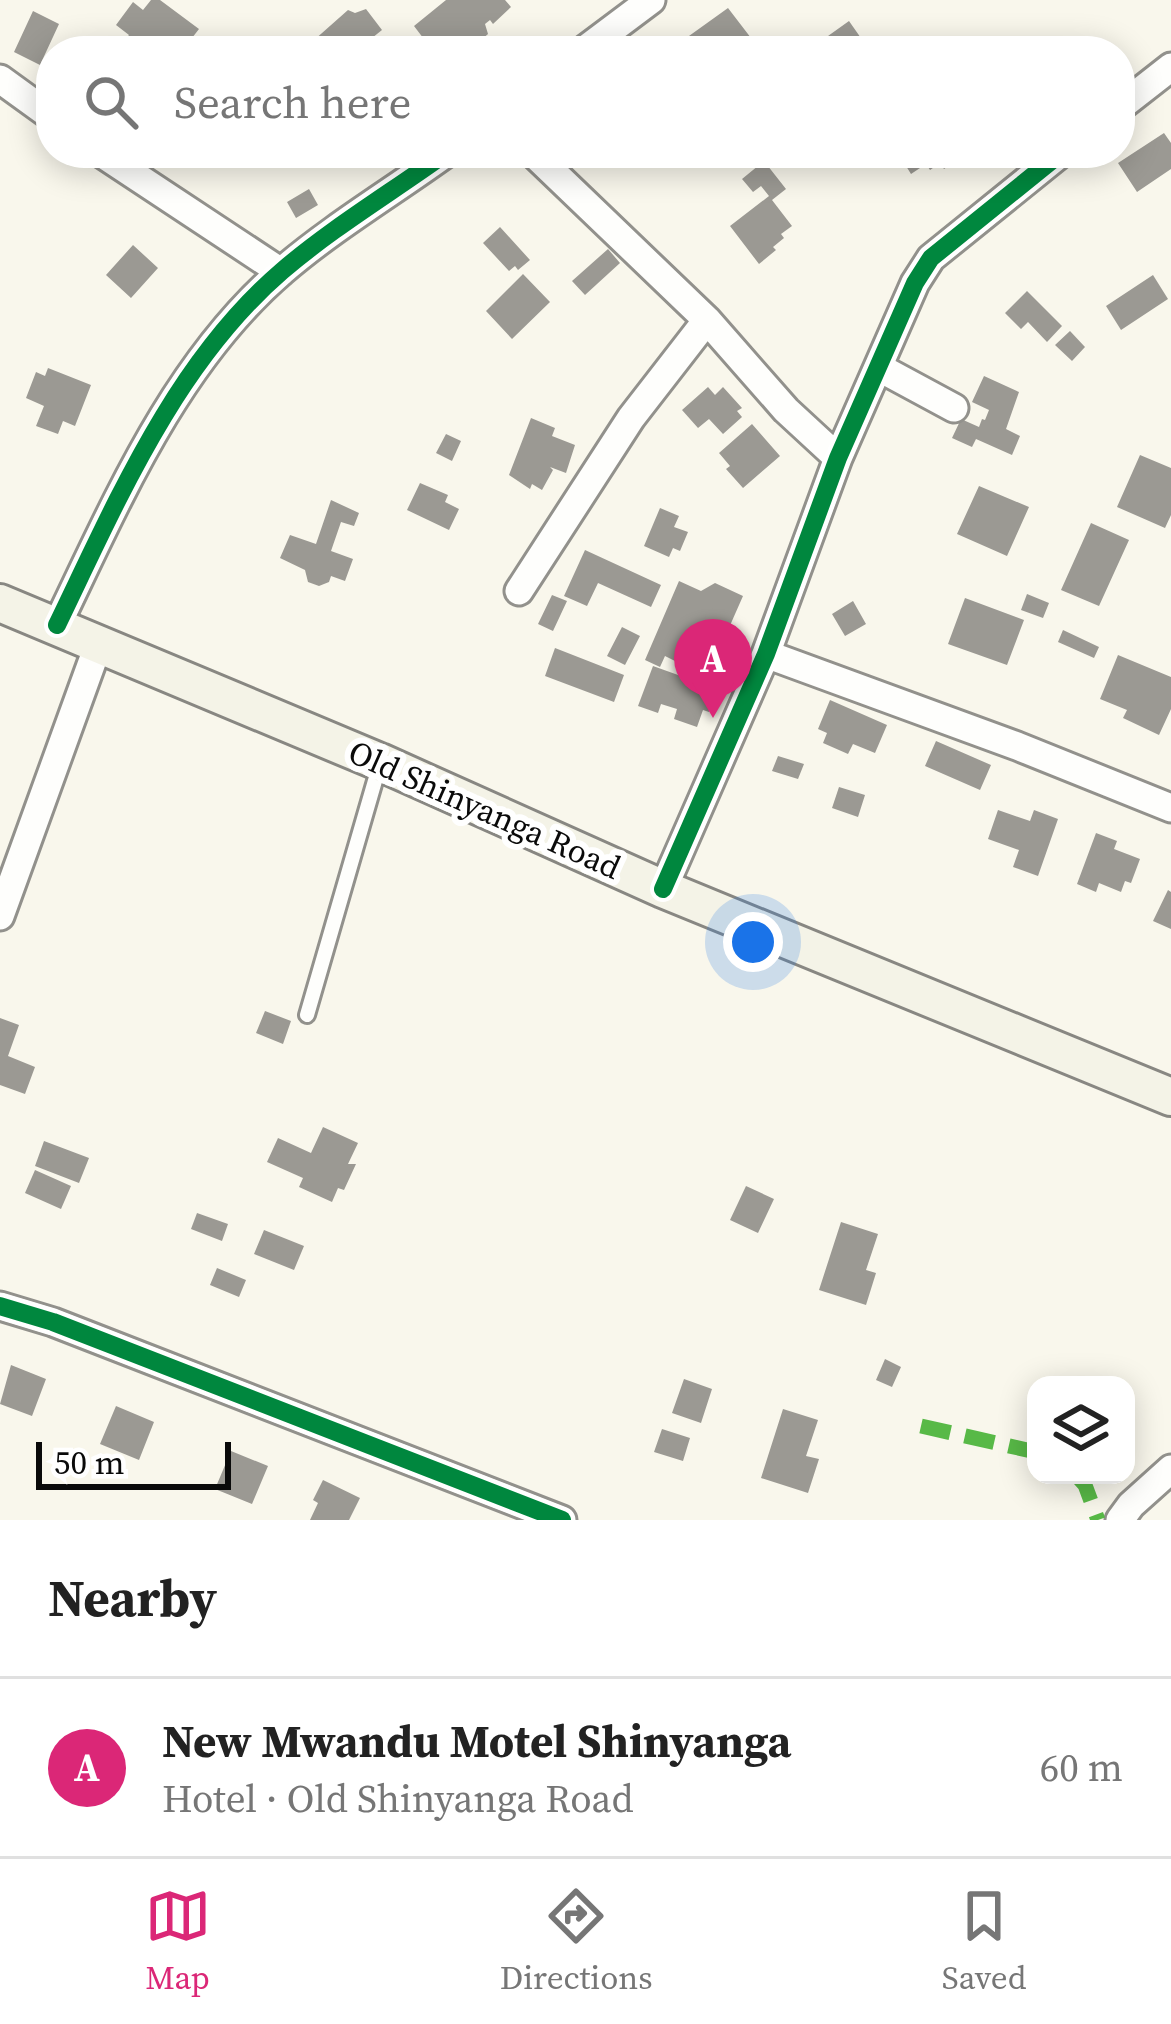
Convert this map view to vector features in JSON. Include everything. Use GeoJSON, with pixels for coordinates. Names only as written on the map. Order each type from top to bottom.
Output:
{"type":"FeatureCollection","features":[{"type":"Feature","properties":{"kind":"main road","name":"Old Shinyanga Road"},"geometry":{"type":"LineString","coordinates":[[0,603],[380,762],[664,889],[1171,1097]]}},
{"type":"Feature","properties":{"kind":"street"},"geometry":{"type":"LineString","coordinates":[[604,36],[651,0]]}},
{"type":"Feature","properties":{"kind":"street"},"geometry":{"type":"LineString","coordinates":[[1135,95],[1171,67]]}},
{"type":"Feature","properties":{"kind":"street"},"geometry":{"type":"LineString","coordinates":[[0,79],[36,105]]}},
{"type":"Feature","properties":{"kind":"street"},"geometry":{"type":"LineString","coordinates":[[124,168],[280,272]]}},
{"type":"Feature","properties":{"kind":"street"},"geometry":{"type":"LineString","coordinates":[[57,625],[125,483],[214,344],[280,272],[425,168]]}},
{"type":"Feature","properties":{"kind":"street"},"geometry":{"type":"LineString","coordinates":[[549,168],[706,320],[786,410],[838,458]]}},
{"type":"Feature","properties":{"kind":"street"},"geometry":{"type":"LineString","coordinates":[[664,889],[766,654],[838,458],[915,283],[931,258],[1042,168]]}},
{"type":"Feature","properties":{"kind":"street"},"geometry":{"type":"LineString","coordinates":[[519,591],[631,418],[706,320]]}},
{"type":"Feature","properties":{"kind":"street"},"geometry":{"type":"LineString","coordinates":[[878,367],[954,408]]}},
{"type":"Feature","properties":{"kind":"street"},"geometry":{"type":"LineString","coordinates":[[0,916],[99,643]]}},
{"type":"Feature","properties":{"kind":"street"},"geometry":{"type":"LineString","coordinates":[[766,654],[1171,808]]}},
{"type":"Feature","properties":{"kind":"street"},"geometry":{"type":"LineString","coordinates":[[0,1306],[562,1520]]}},
{"type":"Feature","properties":{"kind":"street"},"geometry":{"type":"LineString","coordinates":[[1120,1520],[1171,1469]]}},
{"type":"Feature","properties":{"kind":"street"},"geometry":{"type":"LineString","coordinates":[[483,1490],[499,1520]]}},
{"type":"Feature","properties":{"kind":"lane"},"geometry":{"type":"LineString","coordinates":[[307,1015],[380,762]]}},
{"type":"Feature","properties":{"kind":"building"},"geometry":{"type":"Polygon","coordinates":[[[151,0],[160,0],[199,29],[194,36],[128,36],[116,25],[133,2],[143,10],[151,0]]]}},
{"type":"Feature","properties":{"kind":"building"},"geometry":{"type":"Polygon","coordinates":[[[446,0],[505,0],[511,7],[493,24],[490,20],[485,24],[486,36],[422,36],[414,26],[446,0]]]}},
{"type":"Feature","properties":{"kind":"building"},"geometry":{"type":"Polygon","coordinates":[[[728,8],[749,36],[689,36],[728,8]]]}},
{"type":"Feature","properties":{"kind":"building"},"geometry":{"type":"Polygon","coordinates":[[[366,9],[382,30],[374,36],[319,36],[348,10],[366,9]]]}},
{"type":"Feature","properties":{"kind":"building"},"geometry":{"type":"Polygon","coordinates":[[[33,11],[59,24],[53,36],[36,36],[36,63],[14,52],[33,11]]]}},
{"type":"Feature","properties":{"kind":"building"},"geometry":{"type":"Polygon","coordinates":[[[849,21],[860,36],[828,36],[849,21]]]}},
{"type":"Feature","properties":{"kind":"building"},"geometry":{"type":"Polygon","coordinates":[[[1164,133],[1171,143],[1171,169],[1137,192],[1121,168],[1135,168],[1135,152],[1164,133]]]}},
{"type":"Feature","properties":{"kind":"building"},"geometry":{"type":"Polygon","coordinates":[[[755,168],[770,168],[786,189],[772,200],[792,226],[781,234],[784,238],[773,247],[776,250],[759,264],[730,226],[769,196],[761,186],[753,192],[742,179],[755,168]]]}},
{"type":"Feature","properties":{"kind":"building"},"geometry":{"type":"Polygon","coordinates":[[[309,189],[318,205],[296,218],[287,202],[309,189]]]}},
{"type":"Feature","properties":{"kind":"building"},"geometry":{"type":"Polygon","coordinates":[[[500,227],[530,260],[518,270],[515,266],[509,271],[483,243],[500,227]]]}},
{"type":"Feature","properties":{"kind":"building"},"geometry":{"type":"Polygon","coordinates":[[[133,245],[158,268],[131,298],[106,275],[133,245]]]}},
{"type":"Feature","properties":{"kind":"building"},"geometry":{"type":"Polygon","coordinates":[[[608,249],[620,263],[585,295],[572,281],[608,249]]]}},
{"type":"Feature","properties":{"kind":"building"},"geometry":{"type":"Polygon","coordinates":[[[523,274],[550,302],[512,339],[486,311],[523,274]]]}},
{"type":"Feature","properties":{"kind":"building"},"geometry":{"type":"Polygon","coordinates":[[[1153,275],[1168,299],[1121,330],[1106,306],[1153,275]]]}},
{"type":"Feature","properties":{"kind":"building"},"geometry":{"type":"Polygon","coordinates":[[[1027,291],[1062,326],[1047,342],[1028,322],[1021,329],[1005,313],[1027,291]]]}},
{"type":"Feature","properties":{"kind":"building"},"geometry":{"type":"Polygon","coordinates":[[[1070,331],[1085,347],[1072,361],[1055,345],[1070,331]]]}},
{"type":"Feature","properties":{"kind":"building"},"geometry":{"type":"Polygon","coordinates":[[[48,368],[91,385],[75,426],[63,421],[58,434],[36,426],[44,406],[26,398],[36,372],[45,376],[48,368]]]}},
{"type":"Feature","properties":{"kind":"building"},"geometry":{"type":"Polygon","coordinates":[[[984,376],[1019,392],[1006,429],[1020,436],[1012,455],[976,439],[972,447],[952,438],[961,419],[979,427],[985,420],[989,410],[972,402],[984,376]]]}},
{"type":"Feature","properties":{"kind":"building"},"geometry":{"type":"Polygon","coordinates":[[[708,387],[715,395],[723,387],[742,408],[737,411],[742,417],[723,434],[709,419],[698,428],[682,410],[708,387]]]}},
{"type":"Feature","properties":{"kind":"building"},"geometry":{"type":"Polygon","coordinates":[[[531,418],[555,428],[552,436],[575,445],[566,473],[550,467],[553,470],[542,490],[532,484],[530,489],[509,475],[531,418]]]}},
{"type":"Feature","properties":{"kind":"building"},"geometry":{"type":"Polygon","coordinates":[[[752,424],[780,456],[743,488],[719,453],[752,424]]]}},
{"type":"Feature","properties":{"kind":"building"},"geometry":{"type":"Polygon","coordinates":[[[446,434],[461,441],[452,461],[436,453],[446,434]]]}},
{"type":"Feature","properties":{"kind":"building"},"geometry":{"type":"Polygon","coordinates":[[[1140,455],[1171,468],[1171,515],[1165,528],[1117,507],[1140,455]]]}},
{"type":"Feature","properties":{"kind":"building"},"geometry":{"type":"Polygon","coordinates":[[[420,483],[448,495],[445,502],[459,509],[449,530],[407,510],[420,483]]]}},
{"type":"Feature","properties":{"kind":"building"},"geometry":{"type":"Polygon","coordinates":[[[979,486],[1029,507],[1007,556],[957,534],[979,486]]]}},
{"type":"Feature","properties":{"kind":"building"},"geometry":{"type":"Polygon","coordinates":[[[331,500],[359,513],[354,526],[341,522],[331,551],[353,559],[345,581],[331,576],[319,586],[308,582],[305,570],[280,558],[290,535],[316,544],[331,500]]]}},
{"type":"Feature","properties":{"kind":"building"},"geometry":{"type":"Polygon","coordinates":[[[660,508],[679,516],[674,527],[688,532],[680,551],[673,548],[669,557],[644,546],[660,508]]]}},
{"type":"Feature","properties":{"kind":"building"},"geometry":{"type":"Polygon","coordinates":[[[1091,523],[1129,540],[1099,606],[1061,590],[1091,523]]]}},
{"type":"Feature","properties":{"kind":"building"},"geometry":{"type":"Polygon","coordinates":[[[585,550],[661,585],[651,607],[598,583],[587,606],[564,596],[585,550]]]}},
{"type":"Feature","properties":{"kind":"building"},"geometry":{"type":"Polygon","coordinates":[[[679,581],[701,591],[715,583],[743,596],[713,664],[680,649],[677,662],[665,656],[660,667],[645,660],[679,581]]]}},
{"type":"Feature","properties":{"kind":"building"},"geometry":{"type":"Polygon","coordinates":[[[1027,594],[1049,603],[1043,618],[1021,610],[1027,594]]]}},
{"type":"Feature","properties":{"kind":"building"},"geometry":{"type":"Polygon","coordinates":[[[552,595],[567,601],[553,631],[538,624],[552,595]]]}},
{"type":"Feature","properties":{"kind":"building"},"geometry":{"type":"Polygon","coordinates":[[[965,598],[1024,620],[1007,665],[948,644],[965,598]]]}},
{"type":"Feature","properties":{"kind":"building"},"geometry":{"type":"Polygon","coordinates":[[[853,601],[866,624],[845,636],[832,614],[853,601]]]}},
{"type":"Feature","properties":{"kind":"building"},"geometry":{"type":"Polygon","coordinates":[[[622,627],[640,636],[625,665],[607,656],[622,627]]]}},
{"type":"Feature","properties":{"kind":"building"},"geometry":{"type":"Polygon","coordinates":[[[1063,630],[1099,647],[1094,658],[1058,642],[1063,630]]]}},
{"type":"Feature","properties":{"kind":"building"},"geometry":{"type":"Polygon","coordinates":[[[555,648],[624,675],[614,702],[545,676],[555,648]]]}},
{"type":"Feature","properties":{"kind":"building"},"geometry":{"type":"Polygon","coordinates":[[[1118,655],[1171,677],[1171,709],[1159,735],[1123,718],[1127,710],[1100,699],[1118,655]]]}},
{"type":"Feature","properties":{"kind":"building"},"geometry":{"type":"Polygon","coordinates":[[[653,666],[692,680],[695,672],[716,679],[714,685],[719,687],[697,727],[674,719],[677,709],[661,704],[658,713],[638,706],[653,666]]]}},
{"type":"Feature","properties":{"kind":"building"},"geometry":{"type":"Polygon","coordinates":[[[830,700],[887,725],[875,753],[853,744],[848,754],[823,743],[827,733],[818,729],[830,700]]]}},
{"type":"Feature","properties":{"kind":"building"},"geometry":{"type":"Polygon","coordinates":[[[936,741],[991,765],[980,790],[925,766],[936,741]]]}},
{"type":"Feature","properties":{"kind":"building"},"geometry":{"type":"Polygon","coordinates":[[[778,756],[804,764],[798,779],[772,771],[778,756]]]}},
{"type":"Feature","properties":{"kind":"building"},"geometry":{"type":"Polygon","coordinates":[[[839,787],[865,795],[858,817],[832,808],[839,787]]]}},
{"type":"Feature","properties":{"kind":"building"},"geometry":{"type":"Polygon","coordinates":[[[998,810],[1030,821],[1034,810],[1058,819],[1038,876],[1013,867],[1019,850],[988,839],[998,810]]]}},
{"type":"Feature","properties":{"kind":"building"},"geometry":{"type":"Polygon","coordinates":[[[1096,833],[1117,841],[1114,849],[1140,859],[1131,883],[1125,881],[1121,892],[1099,883],[1096,892],[1077,884],[1096,833]]]}},
{"type":"Feature","properties":{"kind":"building"},"geometry":{"type":"Polygon","coordinates":[[[1168,890],[1171,892],[1171,929],[1153,921],[1168,890]]]}},
{"type":"Feature","properties":{"kind":"building"},"geometry":{"type":"Polygon","coordinates":[[[265,1011],[291,1021],[283,1044],[256,1033],[265,1011]]]}},
{"type":"Feature","properties":{"kind":"building"},"geometry":{"type":"Polygon","coordinates":[[[0,1018],[19,1025],[8,1056],[35,1067],[25,1094],[0,1085],[0,1018]]]}},
{"type":"Feature","properties":{"kind":"building"},"geometry":{"type":"Polygon","coordinates":[[[323,1127],[358,1143],[348,1164],[356,1164],[344,1190],[338,1188],[332,1202],[299,1187],[303,1178],[267,1162],[278,1138],[311,1153],[323,1127]]]}},
{"type":"Feature","properties":{"kind":"building"},"geometry":{"type":"Polygon","coordinates":[[[44,1141],[89,1158],[79,1183],[35,1166],[44,1141]]]}},
{"type":"Feature","properties":{"kind":"building"},"geometry":{"type":"Polygon","coordinates":[[[35,1170],[71,1186],[61,1209],[25,1193],[35,1170]]]}},
{"type":"Feature","properties":{"kind":"building"},"geometry":{"type":"Polygon","coordinates":[[[746,1186],[774,1199],[758,1233],[730,1220],[746,1186]]]}},
{"type":"Feature","properties":{"kind":"building"},"geometry":{"type":"Polygon","coordinates":[[[197,1213],[228,1224],[222,1241],[191,1229],[197,1213]]]}},
{"type":"Feature","properties":{"kind":"building"},"geometry":{"type":"Polygon","coordinates":[[[841,1222],[878,1234],[866,1270],[876,1273],[866,1305],[819,1290],[841,1222]]]}},
{"type":"Feature","properties":{"kind":"building"},"geometry":{"type":"Polygon","coordinates":[[[264,1230],[304,1246],[294,1270],[254,1254],[264,1230]]]}},
{"type":"Feature","properties":{"kind":"building"},"geometry":{"type":"Polygon","coordinates":[[[217,1268],[246,1280],[239,1297],[210,1285],[217,1268]]]}},
{"type":"Feature","properties":{"kind":"building"},"geometry":{"type":"Polygon","coordinates":[[[885,1359],[901,1367],[892,1387],[876,1380],[885,1359]]]}},
{"type":"Feature","properties":{"kind":"building"},"geometry":{"type":"Polygon","coordinates":[[[11,1365],[46,1379],[32,1416],[0,1404],[11,1365]]]}},
{"type":"Feature","properties":{"kind":"building"},"geometry":{"type":"Polygon","coordinates":[[[684,1379],[712,1389],[701,1423],[672,1413],[684,1379]]]}},
{"type":"Feature","properties":{"kind":"building"},"geometry":{"type":"Polygon","coordinates":[[[116,1406],[154,1422],[139,1460],[100,1444],[116,1406]]]}},
{"type":"Feature","properties":{"kind":"building"},"geometry":{"type":"Polygon","coordinates":[[[783,1409],[818,1420],[806,1456],[819,1459],[808,1493],[761,1478],[783,1409]]]}},
{"type":"Feature","properties":{"kind":"building"},"geometry":{"type":"Polygon","coordinates":[[[662,1429],[690,1438],[683,1461],[654,1452],[662,1429]]]}},
{"type":"Feature","properties":{"kind":"building"},"geometry":{"type":"Polygon","coordinates":[[[231,1451],[268,1466],[252,1504],[215,1489],[231,1451]]]}},
{"type":"Feature","properties":{"kind":"building"},"geometry":{"type":"Polygon","coordinates":[[[323,1480],[360,1498],[349,1520],[310,1520],[323,1480]]]}},
{"type":"Feature","properties":{"kind":"marked path"},"geometry":{"type":"LineString","coordinates":[[921,1426],[1027,1450]]}},
{"type":"Feature","properties":{"kind":"marked path"},"geometry":{"type":"LineString","coordinates":[[1084,1484],[1098,1520]]}},
{"type":"Feature","properties":{"kind":"cycle path"},"geometry":{"type":"LineString","coordinates":[[57,625],[152,436],[210,348],[282,271],[424,168]]}},
{"type":"Feature","properties":{"kind":"cycle path"},"geometry":{"type":"LineString","coordinates":[[663,889],[766,654],[838,458],[915,283],[931,258],[1042,168]]}},
{"type":"Feature","properties":{"kind":"cycle path"},"geometry":{"type":"LineString","coordinates":[[0,1306],[53,1322],[562,1520]]}},
{"type":"Feature","properties":{"kind":"place","name":"New Mwandu Motel Shinyanga"},"geometry":{"type":"Point","coordinates":[713,718]}}]}
